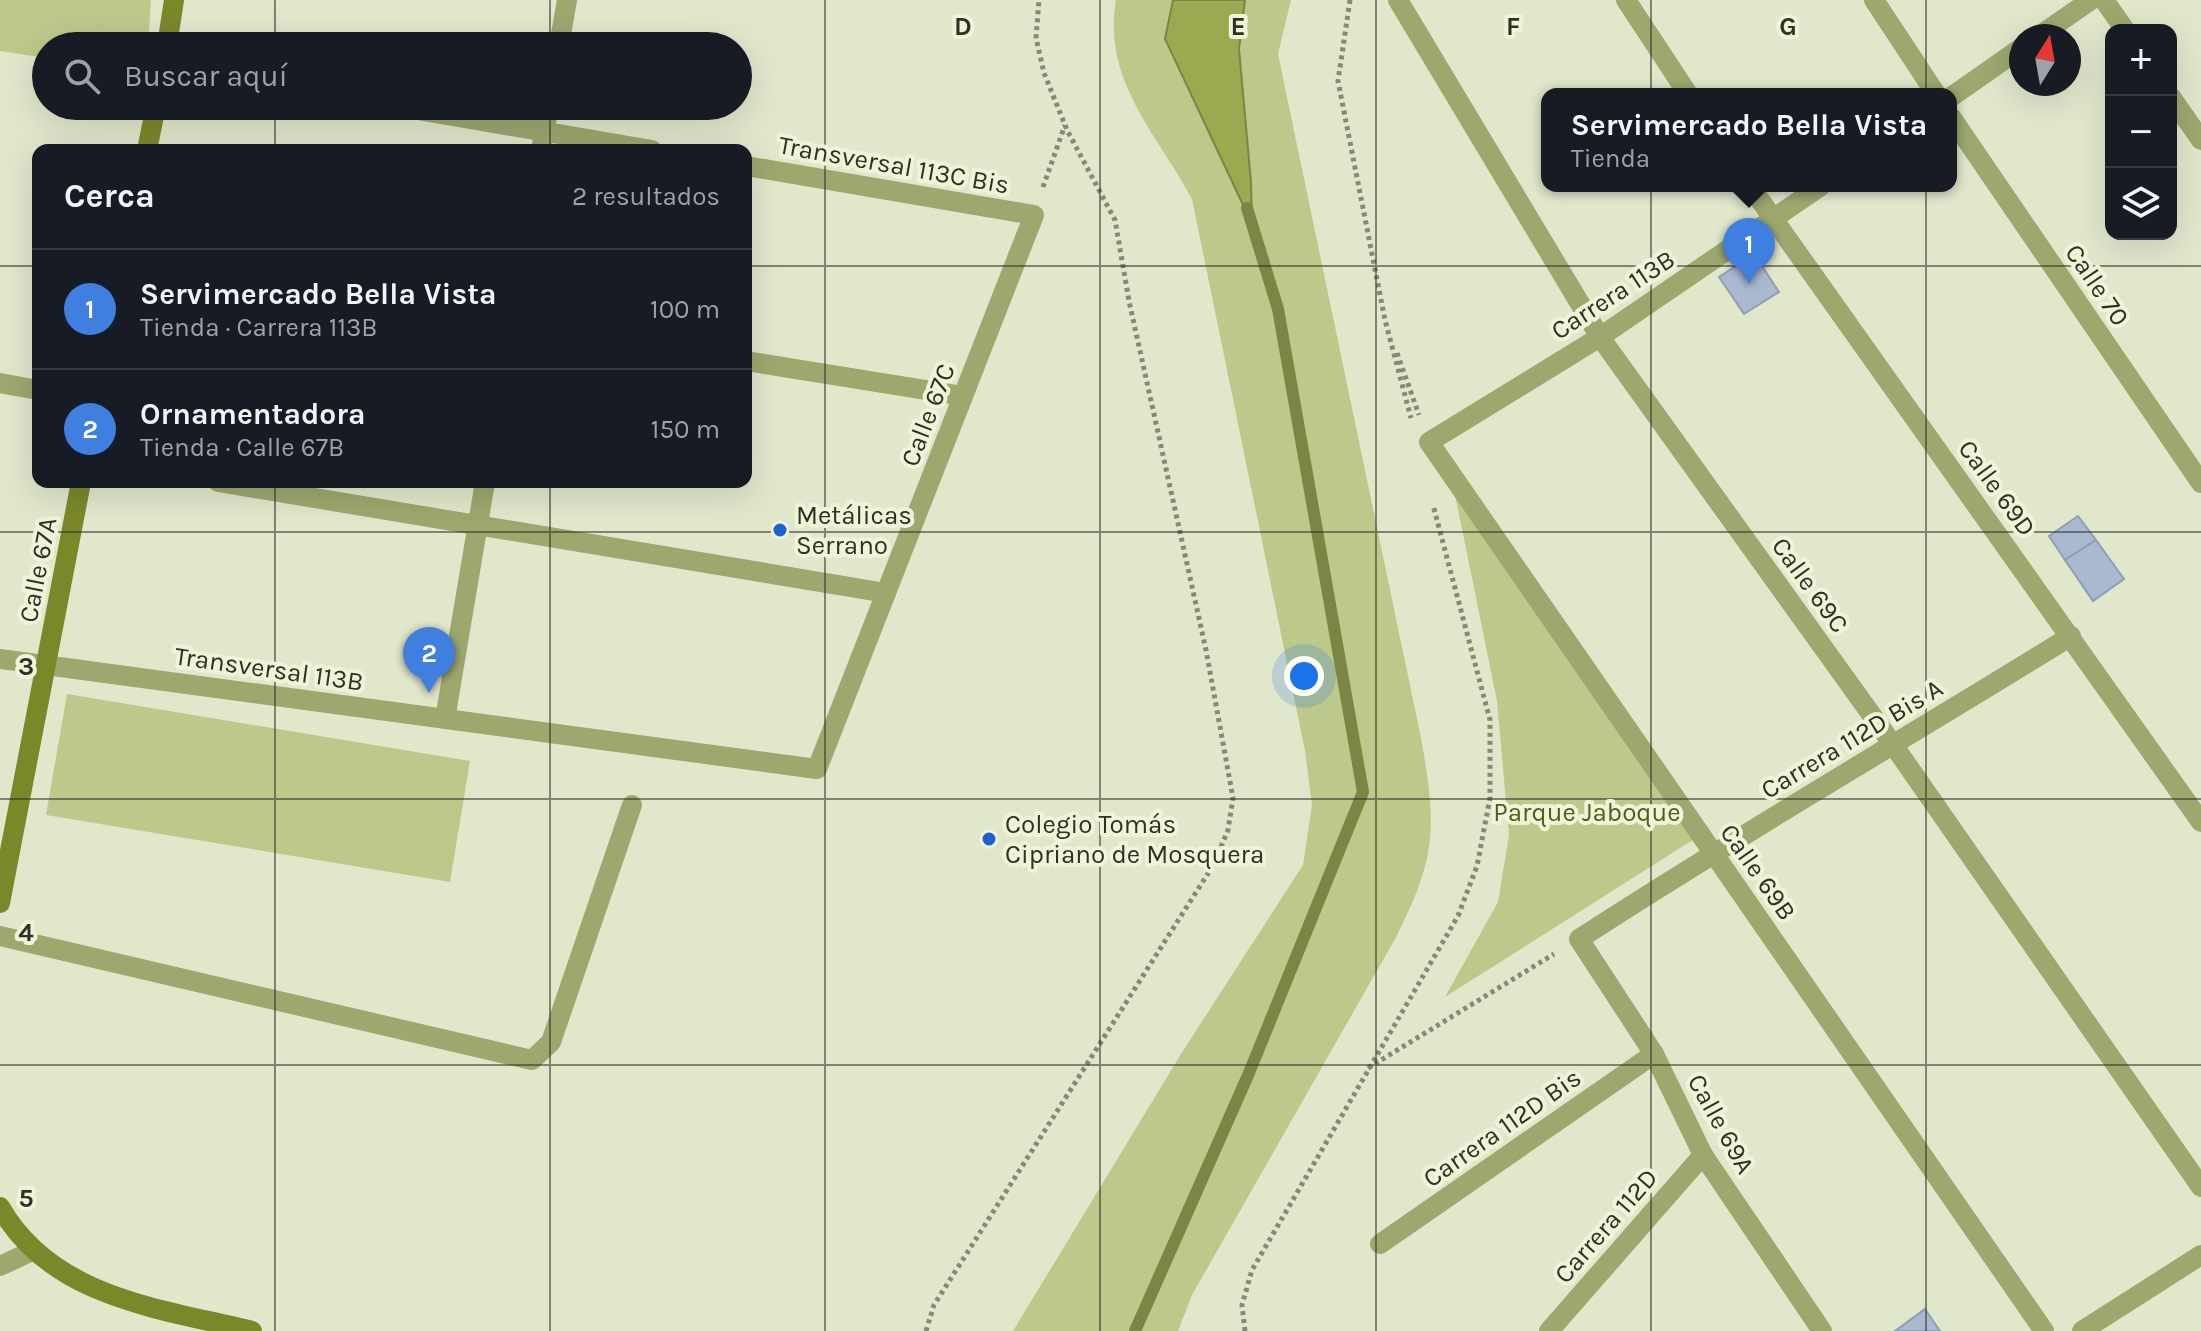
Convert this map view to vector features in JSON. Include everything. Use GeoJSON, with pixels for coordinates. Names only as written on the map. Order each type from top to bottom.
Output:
{"type":"FeatureCollection","features":[{"type":"Feature","properties":{"kind":"street"},"geometry":{"type":"LineString","coordinates":[[169,32],[174,0]]}},
{"type":"Feature","properties":{"kind":"street"},"geometry":{"type":"LineString","coordinates":[[561,32],[567,0]]}},
{"type":"Feature","properties":{"kind":"street","name":"Calle 69C"},"geometry":{"type":"LineString","coordinates":[[1398,0],[1600,337],[1894,746],[2201,1187]]}},
{"type":"Feature","properties":{"kind":"street"},"geometry":{"type":"LineString","coordinates":[[1626,0],[1684,88]]}},
{"type":"Feature","properties":{"kind":"street"},"geometry":{"type":"LineString","coordinates":[[1874,0],[1932,88]]}},
{"type":"Feature","properties":{"kind":"street"},"geometry":{"type":"LineString","coordinates":[[2056,24],[2091,0]]}},
{"type":"Feature","properties":{"kind":"street"},"geometry":{"type":"LineString","coordinates":[[2104,0],[2121,24]]}},
{"type":"Feature","properties":{"kind":"street"},"geometry":{"type":"LineString","coordinates":[[1957,93],[2009,56]]}},
{"type":"Feature","properties":{"kind":"street"},"geometry":{"type":"LineString","coordinates":[[2177,106],[2201,140]]}},
{"type":"Feature","properties":{"kind":"street"},"geometry":{"type":"LineString","coordinates":[[148,144],[153,120]]}},
{"type":"Feature","properties":{"kind":"street"},"geometry":{"type":"LineString","coordinates":[[454,120],[543,141],[579,144]]}},
{"type":"Feature","properties":{"kind":"street"},"geometry":{"type":"LineString","coordinates":[[543,141],[547,120]]}},
{"type":"Feature","properties":{"kind":"street","name":"Calle 70"},"geometry":{"type":"LineString","coordinates":[[1957,126],[2201,483]]}},
{"type":"Feature","properties":{"kind":"street","name":"Transversal 113C Bis"},"geometry":{"type":"LineString","coordinates":[[752,167],[1034,215]]}},
{"type":"Feature","properties":{"kind":"street","name":"Calle 69D"},"geometry":{"type":"LineString","coordinates":[[1754,192],[2201,822]]}},
{"type":"Feature","properties":{"kind":"street","name":"Carrera 113B"},"geometry":{"type":"LineString","coordinates":[[1429,442],[1600,337],[1812,192]]}},
{"type":"Feature","properties":{"kind":"street","name":"Calle 67C"},"geometry":{"type":"LineString","coordinates":[[817,769],[1034,215]]}},
{"type":"Feature","properties":{"kind":"street"},"geometry":{"type":"LineString","coordinates":[[752,362],[963,396]]}},
{"type":"Feature","properties":{"kind":"street"},"geometry":{"type":"LineString","coordinates":[[0,383],[32,389]]}},
{"type":"Feature","properties":{"kind":"street","name":"Calle 69B"},"geometry":{"type":"LineString","coordinates":[[1429,442],[2044,1331]]}},
{"type":"Feature","properties":{"kind":"street","name":"Calle 67A"},"geometry":{"type":"LineString","coordinates":[[0,903],[80,488]]}},
{"type":"Feature","properties":{"kind":"street"},"geometry":{"type":"LineString","coordinates":[[254,488],[886,593]]}},
{"type":"Feature","properties":{"kind":"street"},"geometry":{"type":"LineString","coordinates":[[445,719],[484,488]]}},
{"type":"Feature","properties":{"kind":"street","name":"Carrera 112D Bis A"},"geometry":{"type":"LineString","coordinates":[[1579,939],[1713,852],[1894,746],[2071,636]]}},
{"type":"Feature","properties":{"kind":"street","name":"Transversal 113B"},"geometry":{"type":"LineString","coordinates":[[0,659],[817,769]]}},
{"type":"Feature","properties":{"kind":"street"},"geometry":{"type":"LineString","coordinates":[[0,936],[532,1060],[551,1042],[632,805]]}},
{"type":"Feature","properties":{"kind":"street","name":"Calle 69A"},"geometry":{"type":"LineString","coordinates":[[1579,939],[1654,1054],[1703,1155],[1822,1331]]}},
{"type":"Feature","properties":{"kind":"street","name":"Carrera 112D Bis"},"geometry":{"type":"LineString","coordinates":[[1380,1244],[1654,1054]]}},
{"type":"Feature","properties":{"kind":"street","name":"Carrera 112D"},"geometry":{"type":"LineString","coordinates":[[1549,1331],[1703,1155]]}},
{"type":"Feature","properties":{"kind":"street"},"geometry":{"type":"LineString","coordinates":[[0,1207],[32,1251],[76,1282],[118,1298],[252,1331]]}},
{"type":"Feature","properties":{"kind":"street"},"geometry":{"type":"LineString","coordinates":[[0,1266],[32,1251]]}},
{"type":"Feature","properties":{"kind":"street"},"geometry":{"type":"LineString","coordinates":[[2082,1331],[2201,1255]]}},
{"type":"Feature","properties":{"kind":"path"},"geometry":{"type":"LineString","coordinates":[[926,1331],[934,1305],[1214,864],[1228,830],[1233,798],[1206,650],[1129,301],[1115,220],[1065,125],[1044,73],[1036,38],[1039,0]]}},
{"type":"Feature","properties":{"kind":"path"},"geometry":{"type":"LineString","coordinates":[[1350,0],[1338,81],[1385,320],[1413,427]]}},
{"type":"Feature","properties":{"kind":"path"},"geometry":{"type":"LineString","coordinates":[[1034,215],[1065,125]]}},
{"type":"Feature","properties":{"kind":"path"},"geometry":{"type":"LineString","coordinates":[[1385,320],[1429,442]]}},
{"type":"Feature","properties":{"kind":"path"},"geometry":{"type":"LineString","coordinates":[[1245,1331],[1242,1305],[1252,1270],[1458,916],[1477,866],[1490,798],[1490,720],[1429,489]]}},
{"type":"Feature","properties":{"kind":"path"},"geometry":{"type":"LineString","coordinates":[[1367,1069],[1579,939]]}},
{"type":"Feature","properties":{"kind":"green space"},"geometry":{"type":"Polygon","coordinates":[[[0,0],[151,0],[149,32],[32,32],[32,56],[0,51],[0,0]]]}},
{"type":"Feature","properties":{"kind":"green space"},"geometry":{"type":"Polygon","coordinates":[[[1116,0],[1291,0],[1278,54],[1421,738],[1430,795],[1430,841],[1419,886],[1395,939],[1192,1295],[1178,1331],[1013,1331],[1181,1054],[1303,865],[1312,805],[1305,751],[1192,199],[1125,81],[1117,56],[1114,29],[1116,0]]]}},
{"type":"Feature","properties":{"kind":"green space","name":"Parque Jaboque"},"geometry":{"type":"Polygon","coordinates":[[[1452,480],[1699,836],[1445,997],[1498,902],[1509,835],[1497,701],[1452,480]]]}},
{"type":"Feature","properties":{"kind":"green space"},"geometry":{"type":"Polygon","coordinates":[[[67,694],[470,761],[450,882],[46,815],[67,694]]]}},
{"type":"Feature","properties":{"kind":"shaded area"},"geometry":{"type":"Polygon","coordinates":[[[1173,0],[1245,0],[1239,49],[1252,224],[1165,39],[1173,0]]]}},
{"type":"Feature","properties":{"kind":"building"},"geometry":{"type":"Polygon","coordinates":[[[1754,254],[1779,292],[1744,314],[1719,277],[1754,254]]]}},
{"type":"Feature","properties":{"kind":"building"},"geometry":{"type":"Polygon","coordinates":[[[2078,516],[2096,540],[2065,560],[2049,536],[2078,516]]]}},
{"type":"Feature","properties":{"kind":"building"},"geometry":{"type":"Polygon","coordinates":[[[2096,540],[2124,579],[2093,601],[2065,560],[2096,540]]]}},
{"type":"Feature","properties":{"kind":"building"},"geometry":{"type":"Polygon","coordinates":[[[1925,1309],[1940,1331],[1895,1331],[1925,1309]]]}},
{"type":"Feature","properties":{"kind":"waterway"},"geometry":{"type":"LineString","coordinates":[[1135,1331],[1249,1073],[1363,792],[1278,309],[1247,208]]}},
{"type":"Feature","properties":{"kind":"place","name":"Servimercado Bella Vista"},"geometry":{"type":"Point","coordinates":[1749,284]}},
{"type":"Feature","properties":{"kind":"place","name":"Metálicas Serrano"},"geometry":{"type":"Point","coordinates":[780,530]}},
{"type":"Feature","properties":{"kind":"place","name":"Ornamentadora"},"geometry":{"type":"Point","coordinates":[429,693]}},
{"type":"Feature","properties":{"kind":"place","name":"Colegio Tomás Cipriano de Mosquera"},"geometry":{"type":"Point","coordinates":[989,839]}}]}
